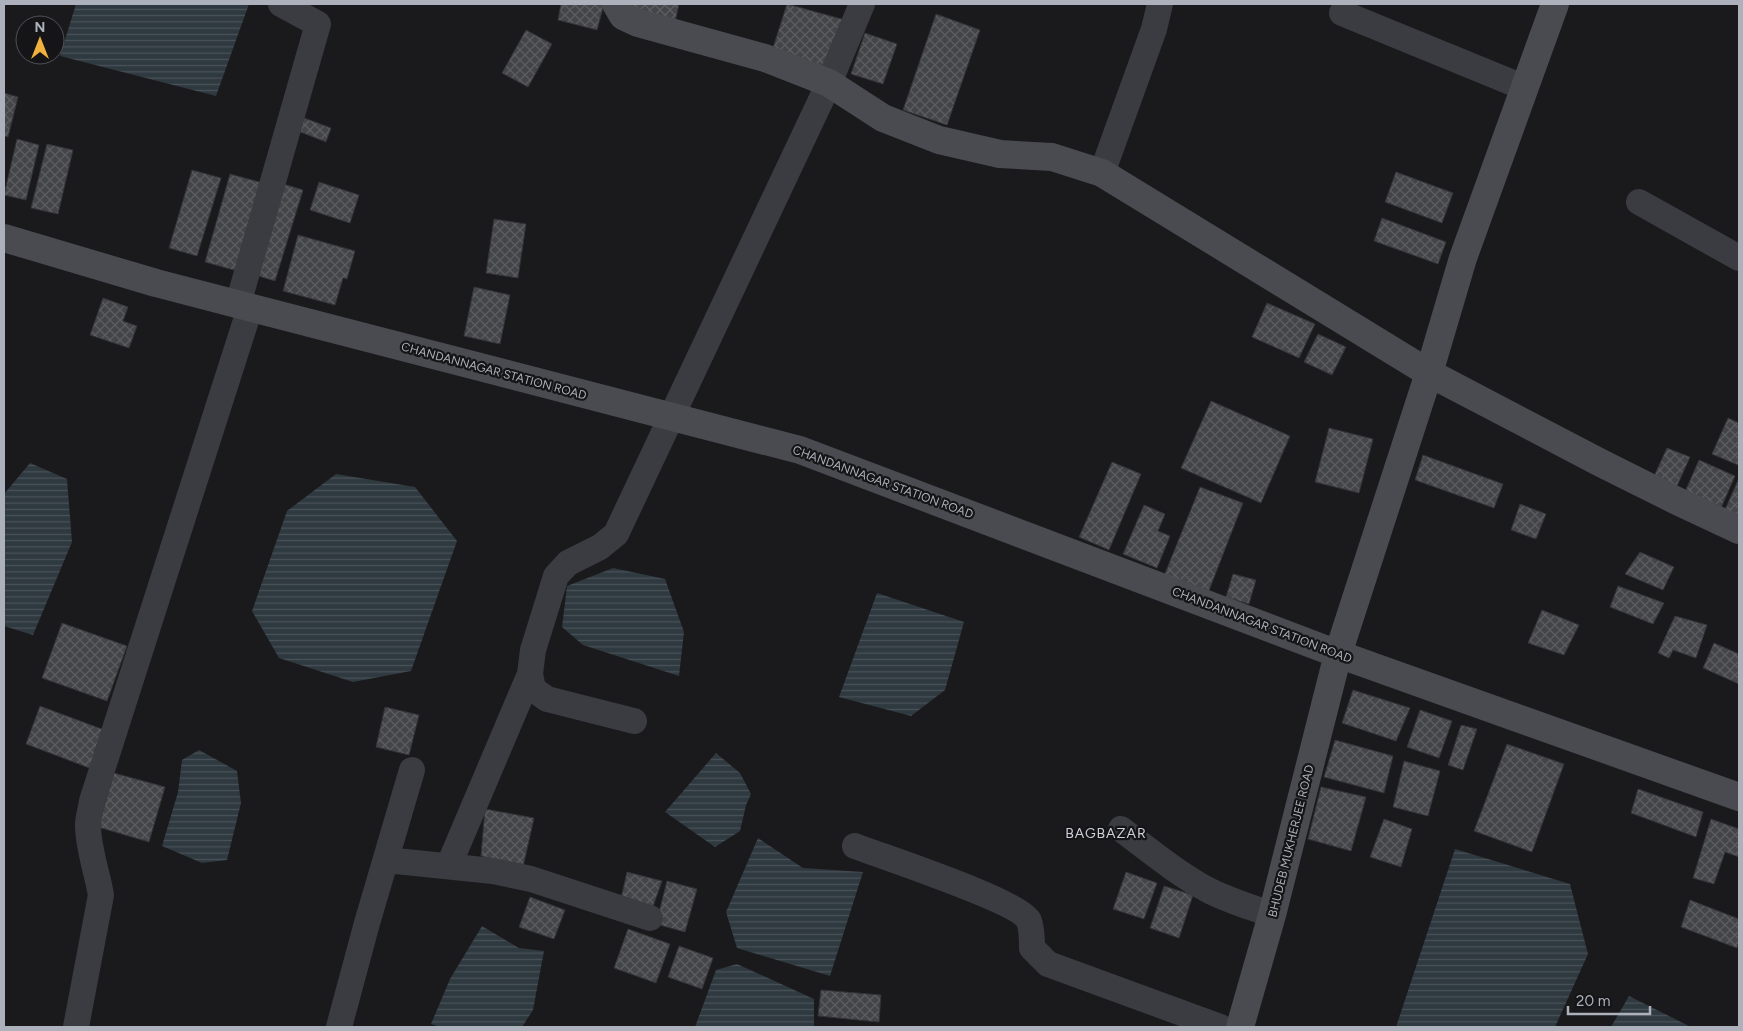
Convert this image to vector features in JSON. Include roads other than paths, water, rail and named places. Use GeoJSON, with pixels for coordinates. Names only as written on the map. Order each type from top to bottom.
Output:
{"type":"FeatureCollection","features":[{"type":"Feature","properties":{"kind":"main road"},"geometry":{"type":"LineString","coordinates":[[616,4],[623,16],[638,23],[765,58],[829,83],[884,118],[940,140],[1000,154],[1052,157],[1102,173],[1429,372],[1599,462],[1739,530]]}},
{"type":"Feature","properties":{"kind":"main road","name":"BHUDEB MUKHERJEE ROAD"},"geometry":{"type":"LineString","coordinates":[[1240,1027],[1272,915],[1338,654],[1429,372],[1463,258],[1555,4]]}},
{"type":"Feature","properties":{"kind":"main road","name":"CHANDANNAGAR STATION ROAD"},"geometry":{"type":"LineString","coordinates":[[4,238],[156,283],[800,450],[1338,654],[1739,797]]}},
{"type":"Feature","properties":{"kind":"street"},"geometry":{"type":"LineString","coordinates":[[76,1027],[101,895],[90,843],[88,823],[92,801],[244,306],[318,24],[281,4]]}},
{"type":"Feature","properties":{"kind":"street"},"geometry":{"type":"LineString","coordinates":[[634,721],[547,700],[533,689],[530,674],[532,650],[556,576],[568,563],[600,546],[616,534],[829,83],[862,4]]}},
{"type":"Feature","properties":{"kind":"street"},"geometry":{"type":"LineString","coordinates":[[1102,173],[1154,29],[1160,4]]}},
{"type":"Feature","properties":{"kind":"street"},"geometry":{"type":"LineString","coordinates":[[1342,13],[1524,88]]}},
{"type":"Feature","properties":{"kind":"street"},"geometry":{"type":"LineString","coordinates":[[1639,202],[1739,258]]}},
{"type":"Feature","properties":{"kind":"street"},"geometry":{"type":"LineString","coordinates":[[449,865],[530,674]]}},
{"type":"Feature","properties":{"kind":"street"},"geometry":{"type":"LineString","coordinates":[[339,1027],[412,770]]}},
{"type":"Feature","properties":{"kind":"street"},"geometry":{"type":"LineString","coordinates":[[1121,830],[1168,865],[1212,892],[1272,915]]}},
{"type":"Feature","properties":{"kind":"street"},"geometry":{"type":"LineString","coordinates":[[855,846],[996,898],[1019,911],[1028,920],[1032,933],[1032,948],[1048,964],[1220,1027]]}},
{"type":"Feature","properties":{"kind":"street"},"geometry":{"type":"LineString","coordinates":[[386,860],[449,865],[531,879],[650,918]]}},
{"type":"Feature","properties":{"kind":"district","name":"BAGBAZAR"},"geometry":{"type":"Point","coordinates":[1106,833]}}]}
